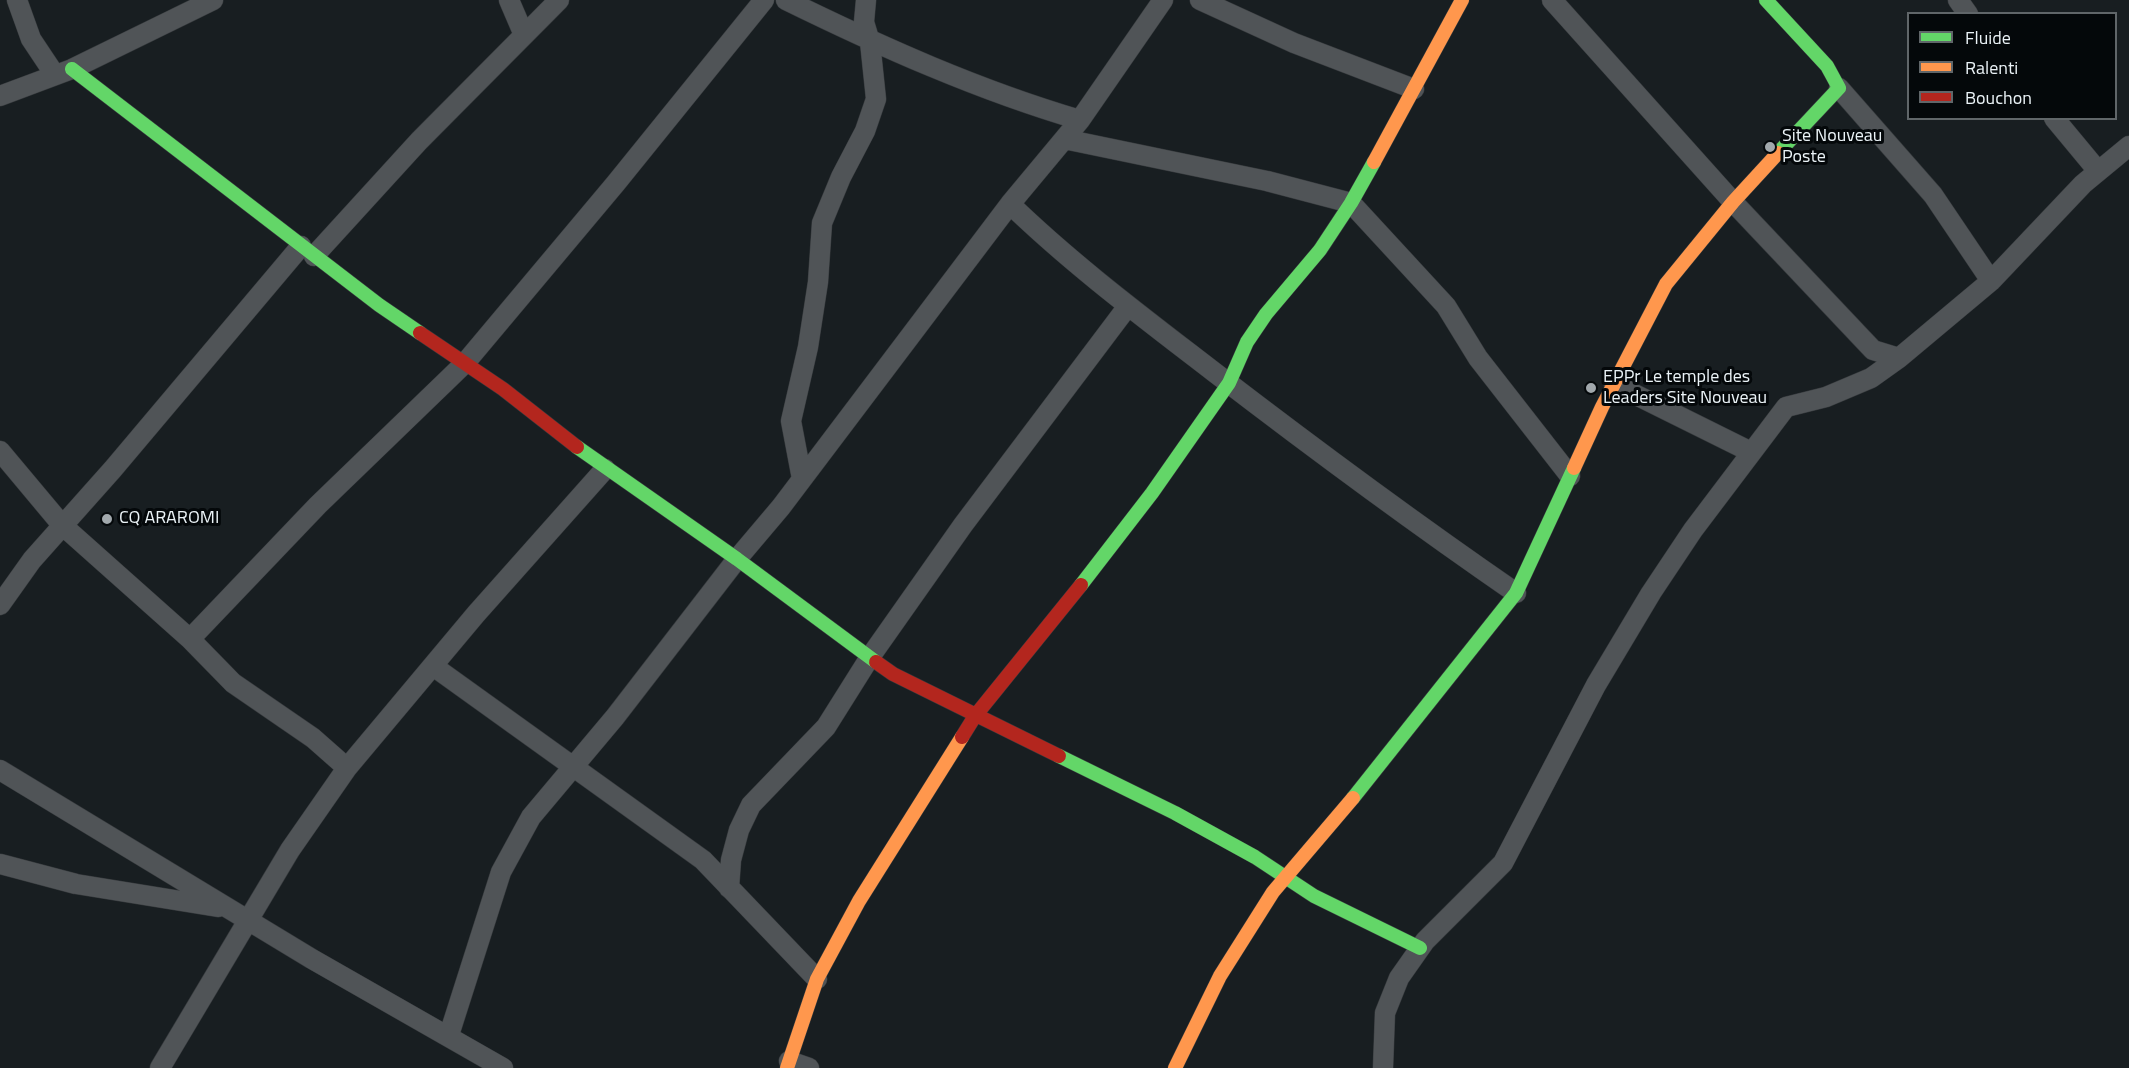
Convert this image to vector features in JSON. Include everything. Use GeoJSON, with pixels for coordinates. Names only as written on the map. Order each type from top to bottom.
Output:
{"type":"FeatureCollection","features":[{"type":"Feature","properties":{"kind":"street"},"geometry":{"type":"LineString","coordinates":[[17,0],[31,39],[63,72],[379,305],[465,363],[605,469],[737,559],[893,674],[1175,813],[1238,847],[1314,897],[1420,948]]}},
{"type":"Feature","properties":{"kind":"street"},"geometry":{"type":"LineString","coordinates":[[0,96],[63,72],[213,0]]}},
{"type":"Feature","properties":{"kind":"street"},"geometry":{"type":"LineString","coordinates":[[509,0],[524,35]]}},
{"type":"Feature","properties":{"kind":"street"},"geometry":{"type":"LineString","coordinates":[[0,605],[32,560],[62,525],[308,251],[559,0]]}},
{"type":"Feature","properties":{"kind":"street"},"geometry":{"type":"LineString","coordinates":[[190,639],[318,505],[465,363],[616,183],[764,0]]}},
{"type":"Feature","properties":{"kind":"street"},"geometry":{"type":"LineString","coordinates":[[786,0],[870,42],[956,78],[1080,120]]}},
{"type":"Feature","properties":{"kind":"street"},"geometry":{"type":"LineString","coordinates":[[802,479],[791,422],[808,347],[818,282],[822,223],[841,177],[866,132],[876,99],[870,42],[864,22],[866,0]]}},
{"type":"Feature","properties":{"kind":"street"},"geometry":{"type":"LineString","coordinates":[[449,1035],[501,872],[531,817],[615,717],[802,479],[1010,204],[1080,120],[1163,0]]}},
{"type":"Feature","properties":{"kind":"street"},"geometry":{"type":"LineString","coordinates":[[1200,0],[1294,44],[1414,89]]}},
{"type":"Feature","properties":{"kind":"street"},"geometry":{"type":"LineString","coordinates":[[809,1068],[788,1065],[818,979],[859,901],[975,716],[1047,629],[1152,493],[1228,383],[1247,342],[1266,314],[1320,250],[1351,203],[1462,0]]}},
{"type":"Feature","properties":{"kind":"street"},"geometry":{"type":"LineString","coordinates":[[1552,0],[1733,202],[1873,350],[1899,358]]}},
{"type":"Feature","properties":{"kind":"street"},"geometry":{"type":"LineString","coordinates":[[1766,0],[1827,66],[1839,88],[1933,195],[1991,281]]}},
{"type":"Feature","properties":{"kind":"street"},"geometry":{"type":"LineString","coordinates":[[1175,1068],[1220,976],[1285,878],[1374,773],[1515,593],[1614,384],[1666,284],[1733,202],[1839,88]]}},
{"type":"Feature","properties":{"kind":"street"},"geometry":{"type":"LineString","coordinates":[[2056,120],[2098,171]]}},
{"type":"Feature","properties":{"kind":"street"},"geometry":{"type":"LineString","coordinates":[[1064,139],[1267,181],[1351,203],[1446,306],[1478,358],[1570,476]]}},
{"type":"Feature","properties":{"kind":"street"},"geometry":{"type":"LineString","coordinates":[[1383,1068],[1385,1013],[1399,978],[1420,948],[1503,863],[1596,685],[1651,593],[1693,530],[1786,407],[1826,397],[1871,378],[1899,358],[1991,281],[2083,184],[2129,146]]}},
{"type":"Feature","properties":{"kind":"street"},"geometry":{"type":"LineString","coordinates":[[1010,204],[1048,241],[1128,306],[1356,481],[1515,593]]}},
{"type":"Feature","properties":{"kind":"street"},"geometry":{"type":"LineString","coordinates":[[729,888],[731,860],[739,830],[751,805],[826,727],[870,657],[963,525],[1128,306]]}},
{"type":"Feature","properties":{"kind":"street"},"geometry":{"type":"LineString","coordinates":[[1614,384],[1751,452]]}},
{"type":"Feature","properties":{"kind":"street"},"geometry":{"type":"LineString","coordinates":[[0,451],[62,525],[190,639],[232,683],[313,738],[348,768]]}},
{"type":"Feature","properties":{"kind":"street"},"geometry":{"type":"LineString","coordinates":[[168,1066],[248,920],[291,850],[348,768],[476,614],[605,469]]}},
{"type":"Feature","properties":{"kind":"street"},"geometry":{"type":"LineString","coordinates":[[433,666],[574,765],[703,860],[818,979]]}},
{"type":"Feature","properties":{"kind":"street"},"geometry":{"type":"LineString","coordinates":[[0,770],[248,920],[503,1068]]}},
{"type":"Feature","properties":{"kind":"street"},"geometry":{"type":"LineString","coordinates":[[0,864],[76,884],[230,909]]}},
{"type":"Feature","properties":{"kind":"traffic: fast"},"geometry":{"type":"LineString","coordinates":[[1766,0],[1827,66],[1839,88],[1778,153]]}},
{"type":"Feature","properties":{"kind":"traffic: fast"},"geometry":{"type":"LineString","coordinates":[[72,69],[379,305],[420,333]]}},
{"type":"Feature","properties":{"kind":"traffic: fast"},"geometry":{"type":"LineString","coordinates":[[1081,585],[1152,493],[1229,383],[1247,342],[1266,314],[1320,250],[1351,203],[1374,162]]}},
{"type":"Feature","properties":{"kind":"traffic: fast"},"geometry":{"type":"LineString","coordinates":[[577,447],[737,559],[876,662]]}},
{"type":"Feature","properties":{"kind":"traffic: fast"},"geometry":{"type":"LineString","coordinates":[[1353,798],[1516,593],[1574,468]]}},
{"type":"Feature","properties":{"kind":"traffic: fast"},"geometry":{"type":"LineString","coordinates":[[1059,756],[1175,813],[1255,857],[1314,896],[1420,948]]}},
{"type":"Feature","properties":{"kind":"traffic: slow"},"geometry":{"type":"LineString","coordinates":[[1374,162],[1462,0]]}},
{"type":"Feature","properties":{"kind":"traffic: slow"},"geometry":{"type":"LineString","coordinates":[[1574,468],[1602,407],[1666,284],[1733,202],[1778,153]]}},
{"type":"Feature","properties":{"kind":"traffic: slow"},"geometry":{"type":"LineString","coordinates":[[787,1068],[817,979],[859,901],[962,737]]}},
{"type":"Feature","properties":{"kind":"traffic: slow"},"geometry":{"type":"LineString","coordinates":[[1175,1068],[1220,976],[1273,892],[1353,798]]}},
{"type":"Feature","properties":{"kind":"traffic: jam"},"geometry":{"type":"LineString","coordinates":[[420,333],[503,389],[577,447]]}},
{"type":"Feature","properties":{"kind":"traffic: jam"},"geometry":{"type":"LineString","coordinates":[[962,737],[975,716],[1081,585]]}},
{"type":"Feature","properties":{"kind":"traffic: jam"},"geometry":{"type":"LineString","coordinates":[[876,662],[893,674],[1059,756]]}},
{"type":"Feature","properties":{"kind":"place","name":"Site Nouveau Poste"},"geometry":{"type":"Point","coordinates":[1770,147]}},
{"type":"Feature","properties":{"kind":"place","name":"EPPr Le temple des Leaders Site Nouveau"},"geometry":{"type":"Point","coordinates":[1591,388]}},
{"type":"Feature","properties":{"kind":"place","name":"CQ ARAROMI"},"geometry":{"type":"Point","coordinates":[107,519]}}]}
